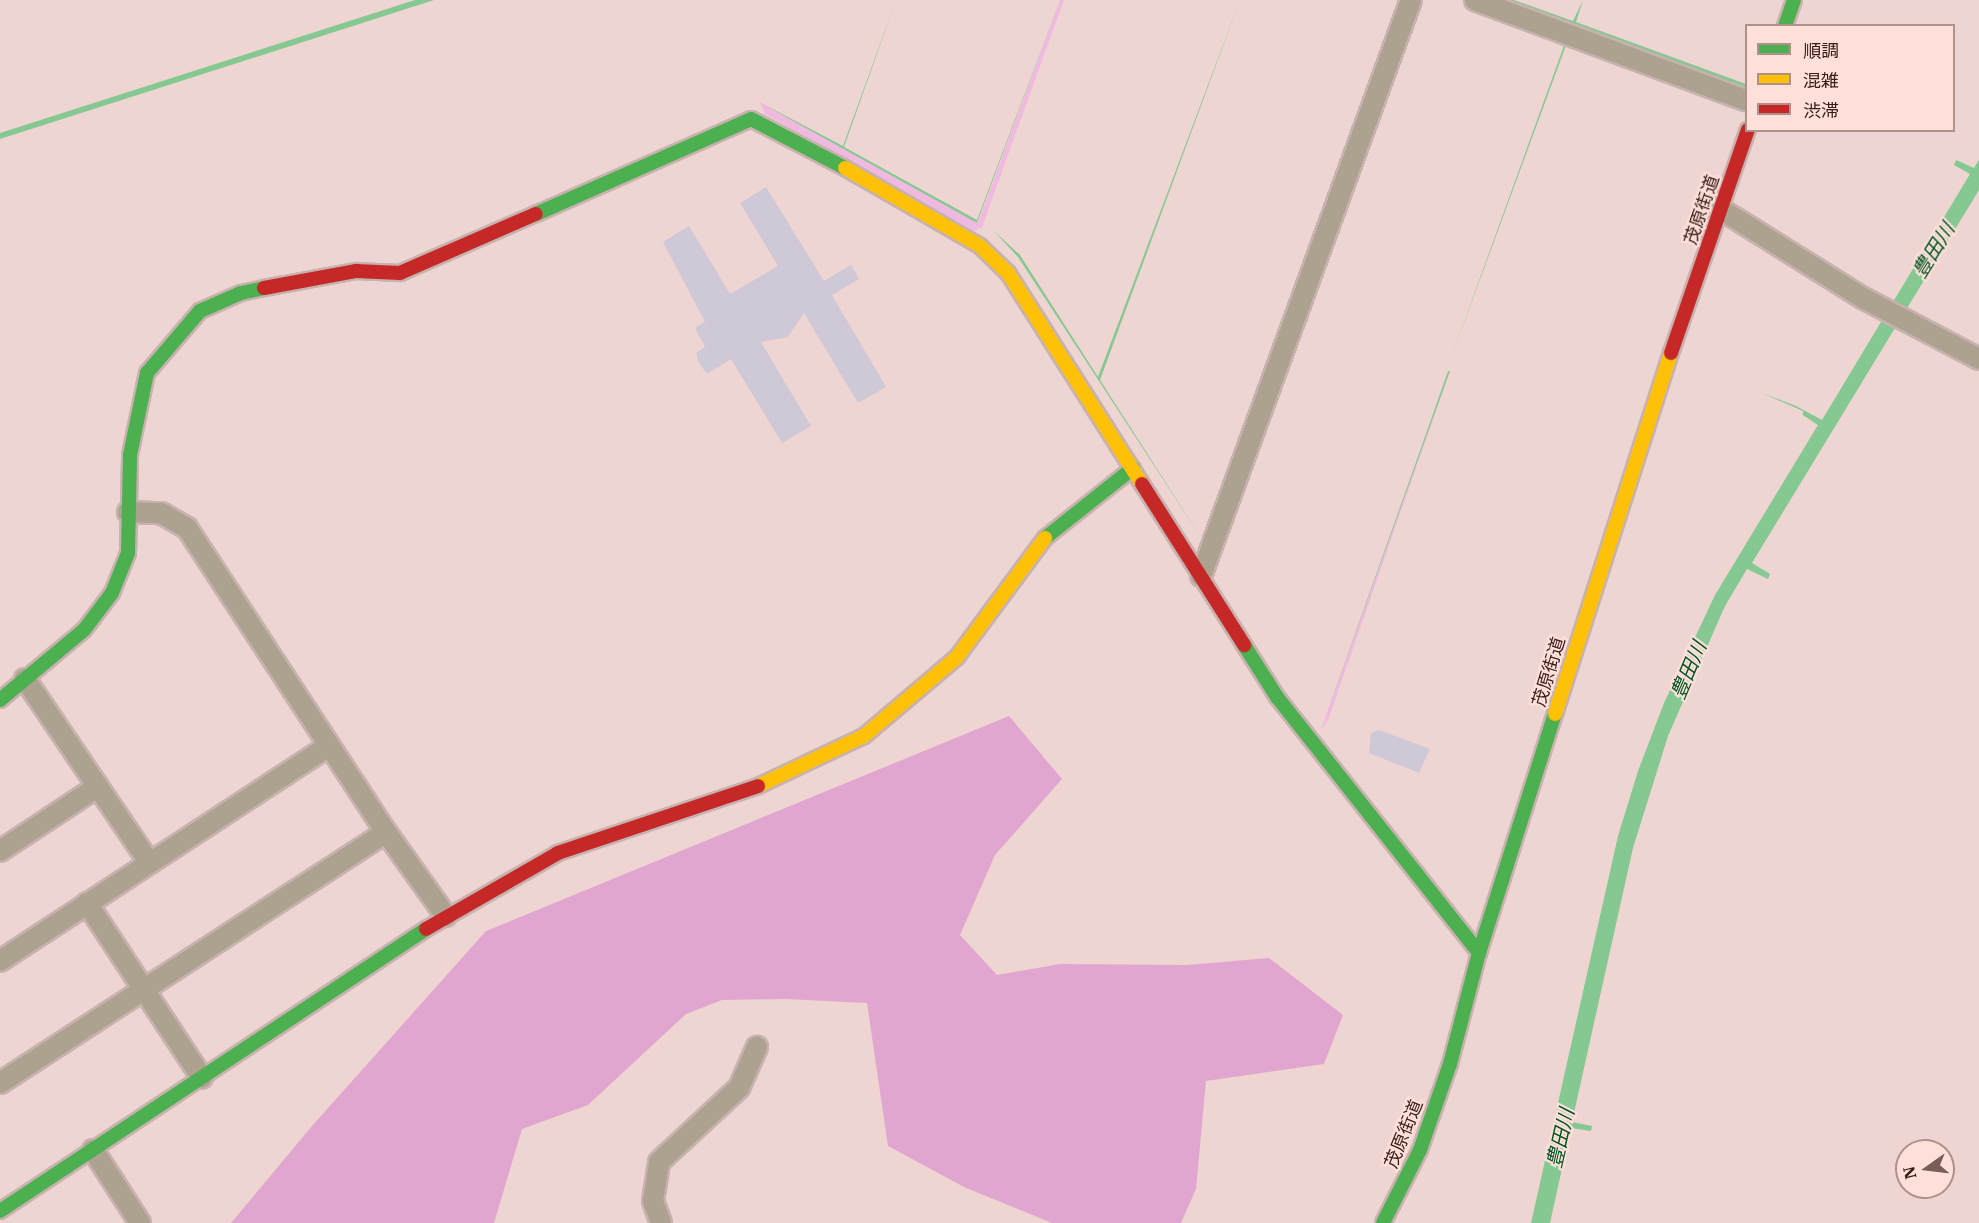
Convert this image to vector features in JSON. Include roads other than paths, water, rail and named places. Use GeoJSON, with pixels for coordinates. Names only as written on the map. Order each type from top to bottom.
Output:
{"type":"FeatureCollection","features":[{"type":"Feature","properties":{"kind":"street"},"geometry":{"type":"LineString","coordinates":[[1201,576],[1411,0]]}},
{"type":"Feature","properties":{"kind":"street"},"geometry":{"type":"LineString","coordinates":[[1475,0],[1745,100]]}},
{"type":"Feature","properties":{"kind":"street"},"geometry":{"type":"LineString","coordinates":[[1786,24],[1794,0]]}},
{"type":"Feature","properties":{"kind":"street"},"geometry":{"type":"LineString","coordinates":[[0,700],[84,630],[112,593],[128,553],[130,455],[147,373],[200,311],[241,293],[315,277],[356,271],[400,273],[502,232],[562,201],[751,119],[863,177],[980,246],[1008,273],[1034,309],[1201,576],[1311,745],[1338,773],[1479,953]]}},
{"type":"Feature","properties":{"kind":"street","name":"茂原街道"},"geometry":{"type":"LineString","coordinates":[[1383,1223],[1424,1139],[1450,1064],[1479,953],[1644,430],[1747,132]]}},
{"type":"Feature","properties":{"kind":"street"},"geometry":{"type":"LineString","coordinates":[[1722,210],[1863,298],[1926,334],[1979,358]]}},
{"type":"Feature","properties":{"kind":"street"},"geometry":{"type":"LineString","coordinates":[[0,1211],[446,916],[558,853],[748,791],[864,736],[957,657],[1046,536],[1133,468]]}},
{"type":"Feature","properties":{"kind":"street"},"geometry":{"type":"LineString","coordinates":[[128,512],[161,513],[187,528],[386,832],[446,916]]}},
{"type":"Feature","properties":{"kind":"street"},"geometry":{"type":"LineString","coordinates":[[25,679],[149,862]]}},
{"type":"Feature","properties":{"kind":"street"},"geometry":{"type":"LineString","coordinates":[[0,961],[329,746]]}},
{"type":"Feature","properties":{"kind":"street"},"geometry":{"type":"LineString","coordinates":[[0,851],[97,787]]}},
{"type":"Feature","properties":{"kind":"street"},"geometry":{"type":"LineString","coordinates":[[0,1083],[386,832]]}},
{"type":"Feature","properties":{"kind":"street"},"geometry":{"type":"LineString","coordinates":[[87,903],[202,1078]]}},
{"type":"Feature","properties":{"kind":"street"},"geometry":{"type":"LineString","coordinates":[[661,1223],[653,1201],[659,1162],[739,1088],[757,1047]]}},
{"type":"Feature","properties":{"kind":"street"},"geometry":{"type":"LineString","coordinates":[[93,1150],[140,1223]]}},
{"type":"Feature","properties":{"kind":"water"},"geometry":{"type":"Polygon","coordinates":[[[415,0],[434,0],[0,139],[0,133],[415,0]]]}},
{"type":"Feature","properties":{"kind":"water"},"geometry":{"type":"Polygon","coordinates":[[[896,0],[844,147],[977,220],[1060,0],[977,223],[759,102],[843,146],[896,0]]]}},
{"type":"Feature","properties":{"kind":"water"},"geometry":{"type":"Polygon","coordinates":[[[1240,0],[1100,380],[1204,542],[1018,257],[994,231],[1020,255],[1098,377],[1240,0]]]}},
{"type":"Feature","properties":{"kind":"water"},"geometry":{"type":"Polygon","coordinates":[[[1498,0],[1514,0],[1573,21],[1583,0],[1576,22],[1745,84],[1744,89],[1498,0]]]}},
{"type":"Feature","properties":{"kind":"water"},"geometry":{"type":"Polygon","coordinates":[[[1566,40],[1568,40],[1450,361],[1566,40]]]}},
{"type":"Feature","properties":{"kind":"water","name":"豊田川"},"geometry":{"type":"Polygon","coordinates":[[[1956,160],[1974,168],[1979,160],[1979,190],[1752,563],[1770,574],[1768,579],[1747,569],[1725,606],[1668,736],[1633,848],[1572,1122],[1592,1126],[1591,1131],[1571,1128],[1550,1223],[1531,1223],[1618,836],[1638,771],[1664,703],[1715,595],[1818,425],[1803,415],[1803,411],[1762,393],[1796,406],[1822,420],[1970,174],[1954,165],[1956,160]]]}},
{"type":"Feature","properties":{"kind":"water"},"geometry":{"type":"Polygon","coordinates":[[[1448,371],[1450,371],[1324,721],[1421,448],[1448,371]]]}}]}
